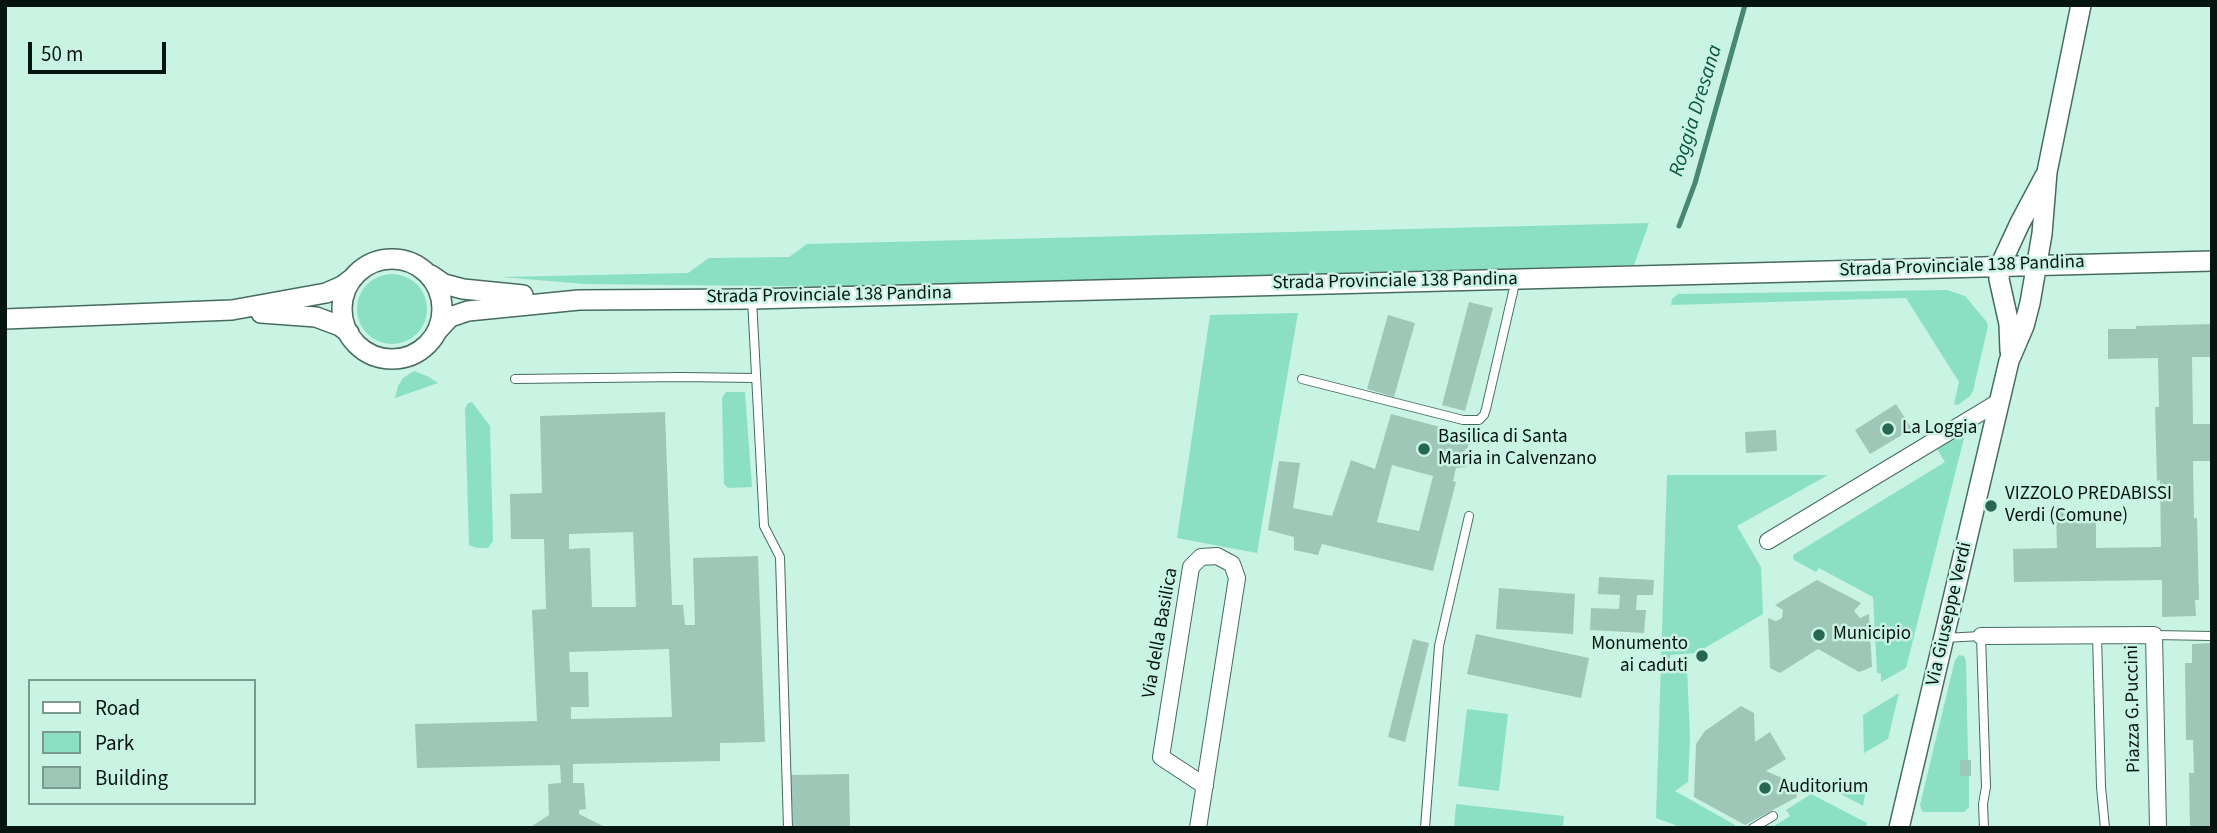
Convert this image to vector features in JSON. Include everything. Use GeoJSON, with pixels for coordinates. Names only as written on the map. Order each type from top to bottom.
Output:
{"type":"FeatureCollection","features":[{"type":"Feature","properties":{"kind":"street"},"geometry":{"type":"LineString","coordinates":[[2009,361],[2027,316],[2038,265],[2047,172],[2081,5]]}},
{"type":"Feature","properties":{"kind":"street"},"geometry":{"type":"LineString","coordinates":[[2009,361],[2010,335],[2000,285],[2000,266],[2047,172]]}},
{"type":"Feature","properties":{"kind":"street"},"geometry":{"type":"LineString","coordinates":[[232,310],[326,293],[342,286],[370,264],[389,259],[405,260],[425,271],[436,285],[441,299],[442,317],[437,331],[421,349],[406,356],[382,358],[367,352],[355,342],[343,317],[342,303],[354,277]]}},
{"type":"Feature","properties":{"kind":"street","name":"Strada Provinciale 138 Pandina"},"geometry":{"type":"LineString","coordinates":[[437,331],[450,317],[468,311],[579,300],[752,299],[2212,261]]}},
{"type":"Feature","properties":{"kind":"street","name":"Strada Provinciale 138 Pandina"},"geometry":{"type":"LineString","coordinates":[[425,271],[444,284],[463,289],[579,300]]}},
{"type":"Feature","properties":{"kind":"street"},"geometry":{"type":"LineString","coordinates":[[5,318],[232,310],[316,317],[340,326],[349,333]]}},
{"type":"Feature","properties":{"kind":"street","name":"Via Giuseppe Verdi"},"geometry":{"type":"LineString","coordinates":[[1899,828],[2009,361]]}},
{"type":"Feature","properties":{"kind":"street"},"geometry":{"type":"LineString","coordinates":[[1768,541],[2000,401]]}},
{"type":"Feature","properties":{"kind":"street","name":"Via della Basilica"},"geometry":{"type":"LineString","coordinates":[[1198,828],[1205,786],[1237,578],[1232,564],[1217,556],[1201,557],[1191,567],[1161,757],[1205,786]]}},
{"type":"Feature","properties":{"kind":"street","name":"Piazza G.Puccini"},"geometry":{"type":"LineString","coordinates":[[1981,636],[2154,635],[2158,828]]}},
{"type":"Feature","properties":{"kind":"lane"},"geometry":{"type":"LineString","coordinates":[[1302,379],[1463,420],[1479,420],[1486,409],[1516,279]]}},
{"type":"Feature","properties":{"kind":"lane"},"geometry":{"type":"LineString","coordinates":[[752,299],[764,526],[780,557],[788,828]]}},
{"type":"Feature","properties":{"kind":"lane"},"geometry":{"type":"LineString","coordinates":[[515,379],[755,379]]}},
{"type":"Feature","properties":{"kind":"lane"},"geometry":{"type":"LineString","coordinates":[[1425,828],[1439,646],[1469,516]]}},
{"type":"Feature","properties":{"kind":"lane"},"geometry":{"type":"LineString","coordinates":[[2097,635],[2101,786],[2105,828]]}},
{"type":"Feature","properties":{"kind":"lane"},"geometry":{"type":"LineString","coordinates":[[2154,635],[2212,636]]}},
{"type":"Feature","properties":{"kind":"lane"},"geometry":{"type":"LineString","coordinates":[[1981,636],[1985,696],[1984,828]]}},
{"type":"Feature","properties":{"kind":"lane","name":"Piazza G.Puccini"},"geometry":{"type":"LineString","coordinates":[[1944,638],[1981,636]]}},
{"type":"Feature","properties":{"kind":"lane"},"geometry":{"type":"LineString","coordinates":[[1753,828],[1773,816]]}},
{"type":"Feature","properties":{"kind":"green space"},"geometry":{"type":"Polygon","coordinates":[[[1649,223],[1634,265],[861,287],[585,284],[501,277],[688,273],[709,258],[789,257],[807,244],[1649,223]]]}},
{"type":"Feature","properties":{"kind":"green space"},"geometry":{"type":"Polygon","coordinates":[[[392,274],[417,284],[427,309],[417,334],[392,344],[367,334],[357,309],[367,284],[392,274]]]}},
{"type":"Feature","properties":{"kind":"green space"},"geometry":{"type":"Polygon","coordinates":[[[1947,290],[1965,296],[1988,326],[1973,391],[1958,405],[1954,404],[1959,382],[1906,298],[1671,305],[1672,299],[1678,294],[1947,290]]]}},
{"type":"Feature","properties":{"kind":"green space"},"geometry":{"type":"Polygon","coordinates":[[[1298,313],[1257,553],[1177,538],[1210,315],[1298,313]]]}},
{"type":"Feature","properties":{"kind":"green space"},"geometry":{"type":"Polygon","coordinates":[[[414,371],[438,383],[395,398],[403,378],[414,371]]]}},
{"type":"Feature","properties":{"kind":"green space"},"geometry":{"type":"Polygon","coordinates":[[[726,392],[745,392],[752,487],[728,488],[724,484],[722,398],[726,392]]]}},
{"type":"Feature","properties":{"kind":"green space"},"geometry":{"type":"Polygon","coordinates":[[[472,402],[490,426],[493,541],[488,548],[469,545],[465,409],[468,403],[472,402]]]}},
{"type":"Feature","properties":{"kind":"green space"},"geometry":{"type":"Polygon","coordinates":[[[1960,435],[1964,438],[1906,668],[1881,682],[1881,674],[1877,673],[1873,597],[1819,568],[1816,572],[1794,560],[1793,555],[1945,462],[1937,449],[1960,435]]]}},
{"type":"Feature","properties":{"kind":"green space"},"geometry":{"type":"Polygon","coordinates":[[[1667,475],[1828,475],[1737,526],[1761,567],[1763,614],[1696,653],[1670,655],[1671,668],[1687,667],[1690,738],[1688,782],[1675,791],[1735,825],[1735,828],[1683,828],[1656,818],[1667,475]]]}},
{"type":"Feature","properties":{"kind":"green space"},"geometry":{"type":"Polygon","coordinates":[[[1959,655],[1964,656],[1966,661],[1968,760],[1960,761],[1960,776],[1969,776],[1969,807],[1964,812],[1925,812],[1920,805],[1955,660],[1959,655]]]}},
{"type":"Feature","properties":{"kind":"green space"},"geometry":{"type":"Polygon","coordinates":[[[1899,693],[1888,739],[1864,753],[1863,715],[1899,693]]]}},
{"type":"Feature","properties":{"kind":"green space"},"geometry":{"type":"Polygon","coordinates":[[[1467,709],[1508,714],[1499,791],[1458,786],[1467,709]]]}},
{"type":"Feature","properties":{"kind":"green space"},"geometry":{"type":"Polygon","coordinates":[[[1842,778],[1866,790],[1863,806],[1828,787],[1842,778]]]}},
{"type":"Feature","properties":{"kind":"green space"},"geometry":{"type":"Polygon","coordinates":[[[1811,794],[1867,823],[1865,828],[1771,828],[1790,816],[1786,810],[1811,794]]]}},
{"type":"Feature","properties":{"kind":"green space"},"geometry":{"type":"Polygon","coordinates":[[[1456,804],[1564,816],[1563,828],[1454,828],[1456,804]]]}},
{"type":"Feature","properties":{"kind":"building"},"geometry":{"type":"Polygon","coordinates":[[[1469,302],[1493,308],[1465,411],[1442,405],[1469,302]]]}},
{"type":"Feature","properties":{"kind":"building"},"geometry":{"type":"Polygon","coordinates":[[[1388,315],[1415,323],[1394,397],[1367,389],[1388,315]]]}},
{"type":"Feature","properties":{"kind":"building"},"geometry":{"type":"Polygon","coordinates":[[[2212,324],[2212,357],[2192,357],[2193,424],[2212,424],[2212,461],[2193,461],[2199,600],[2195,600],[2196,616],[2162,617],[2162,580],[2014,582],[2013,549],[2057,548],[2056,512],[2096,512],[2096,548],[2161,547],[2155,407],[2159,407],[2158,358],[2108,359],[2108,329],[2212,324]]]}},
{"type":"Feature","properties":{"kind":"building"},"geometry":{"type":"Polygon","coordinates":[[[1896,404],[1912,429],[1870,454],[1855,430],[1896,404]]]}},
{"type":"Feature","properties":{"kind":"building"},"geometry":{"type":"Polygon","coordinates":[[[665,412],[672,605],[683,605],[685,625],[695,625],[693,558],[758,556],[765,742],[720,743],[720,761],[573,764],[573,783],[584,783],[586,809],[579,810],[579,814],[607,828],[529,828],[549,815],[548,784],[561,783],[560,765],[417,768],[415,724],[537,721],[532,610],[546,609],[544,539],[511,539],[510,494],[542,493],[540,416],[665,412]],[[633,532],[569,534],[569,549],[590,548],[592,607],[636,607],[633,532]],[[669,649],[569,652],[570,672],[588,672],[589,707],[571,707],[571,719],[672,717],[669,649]]]}},
{"type":"Feature","properties":{"kind":"building"},"geometry":{"type":"Polygon","coordinates":[[[1391,414],[1459,432],[1469,442],[1464,451],[1469,461],[1466,467],[1456,468],[1453,481],[1456,482],[1433,571],[1322,544],[1318,555],[1294,550],[1294,537],[1268,530],[1279,461],[1300,463],[1293,508],[1332,516],[1351,460],[1375,469],[1391,414]],[[1392,465],[1377,522],[1419,531],[1433,476],[1392,465]]]}},
{"type":"Feature","properties":{"kind":"building"},"geometry":{"type":"Polygon","coordinates":[[[1776,430],[1777,451],[1746,453],[1745,432],[1776,430]]]}},
{"type":"Feature","properties":{"kind":"building"},"geometry":{"type":"Polygon","coordinates":[[[1599,577],[1654,580],[1653,595],[1637,595],[1636,610],[1646,610],[1644,633],[1590,630],[1591,608],[1619,609],[1620,595],[1598,594],[1599,577]]]}},
{"type":"Feature","properties":{"kind":"building","name":"Municipio"},"geometry":{"type":"Polygon","coordinates":[[[1817,580],[1861,603],[1854,611],[1860,618],[1869,614],[1872,667],[1859,672],[1818,649],[1780,673],[1770,668],[1768,618],[1776,621],[1782,618],[1783,610],[1775,605],[1817,580]]]}},
{"type":"Feature","properties":{"kind":"building"},"geometry":{"type":"Polygon","coordinates":[[[1499,588],[1575,594],[1573,634],[1496,629],[1499,588]]]}},
{"type":"Feature","properties":{"kind":"building"},"geometry":{"type":"Polygon","coordinates":[[[1476,634],[1589,658],[1581,698],[1467,674],[1476,634]]]}},
{"type":"Feature","properties":{"kind":"building"},"geometry":{"type":"Polygon","coordinates":[[[1413,639],[1429,643],[1405,742],[1388,737],[1413,639]]]}},
{"type":"Feature","properties":{"kind":"building"},"geometry":{"type":"Polygon","coordinates":[[[2212,643],[2212,828],[2190,828],[2189,773],[2194,773],[2193,740],[2186,740],[2185,663],[2192,663],[2192,644],[2212,643]]]}},
{"type":"Feature","properties":{"kind":"building"},"geometry":{"type":"Polygon","coordinates":[[[1741,706],[1754,713],[1755,742],[1770,732],[1786,759],[1766,771],[1796,784],[1797,797],[1745,825],[1694,797],[1696,744],[1705,731],[1741,706]]]}},
{"type":"Feature","properties":{"kind":"building"},"geometry":{"type":"Polygon","coordinates":[[[1960,760],[1971,760],[1971,776],[1960,776],[1960,760]]]}},
{"type":"Feature","properties":{"kind":"building"},"geometry":{"type":"Polygon","coordinates":[[[849,774],[850,828],[793,828],[791,775],[849,774]]]}},
{"type":"Feature","properties":{"kind":"waterway","name":"Roggia Dresana"},"geometry":{"type":"LineString","coordinates":[[1679,226],[1695,183],[1745,5]]}},
{"type":"Feature","properties":{"kind":"place","name":"La Loggia"},"geometry":{"type":"Point","coordinates":[1888,429]}},
{"type":"Feature","properties":{"kind":"place","name":"Basilica di Santa Maria in Calvenzano"},"geometry":{"type":"Point","coordinates":[1424,449]}},
{"type":"Feature","properties":{"kind":"place","name":"VIZZOLO PREDABISSI Verdi (Comune)"},"geometry":{"type":"Point","coordinates":[1991,506]}},
{"type":"Feature","properties":{"kind":"place","name":"Municipio"},"geometry":{"type":"Point","coordinates":[1819,635]}},
{"type":"Feature","properties":{"kind":"place","name":"Monumento ai caduti"},"geometry":{"type":"Point","coordinates":[1702,656]}},
{"type":"Feature","properties":{"kind":"place","name":"Auditorium"},"geometry":{"type":"Point","coordinates":[1765,788]}}]}
